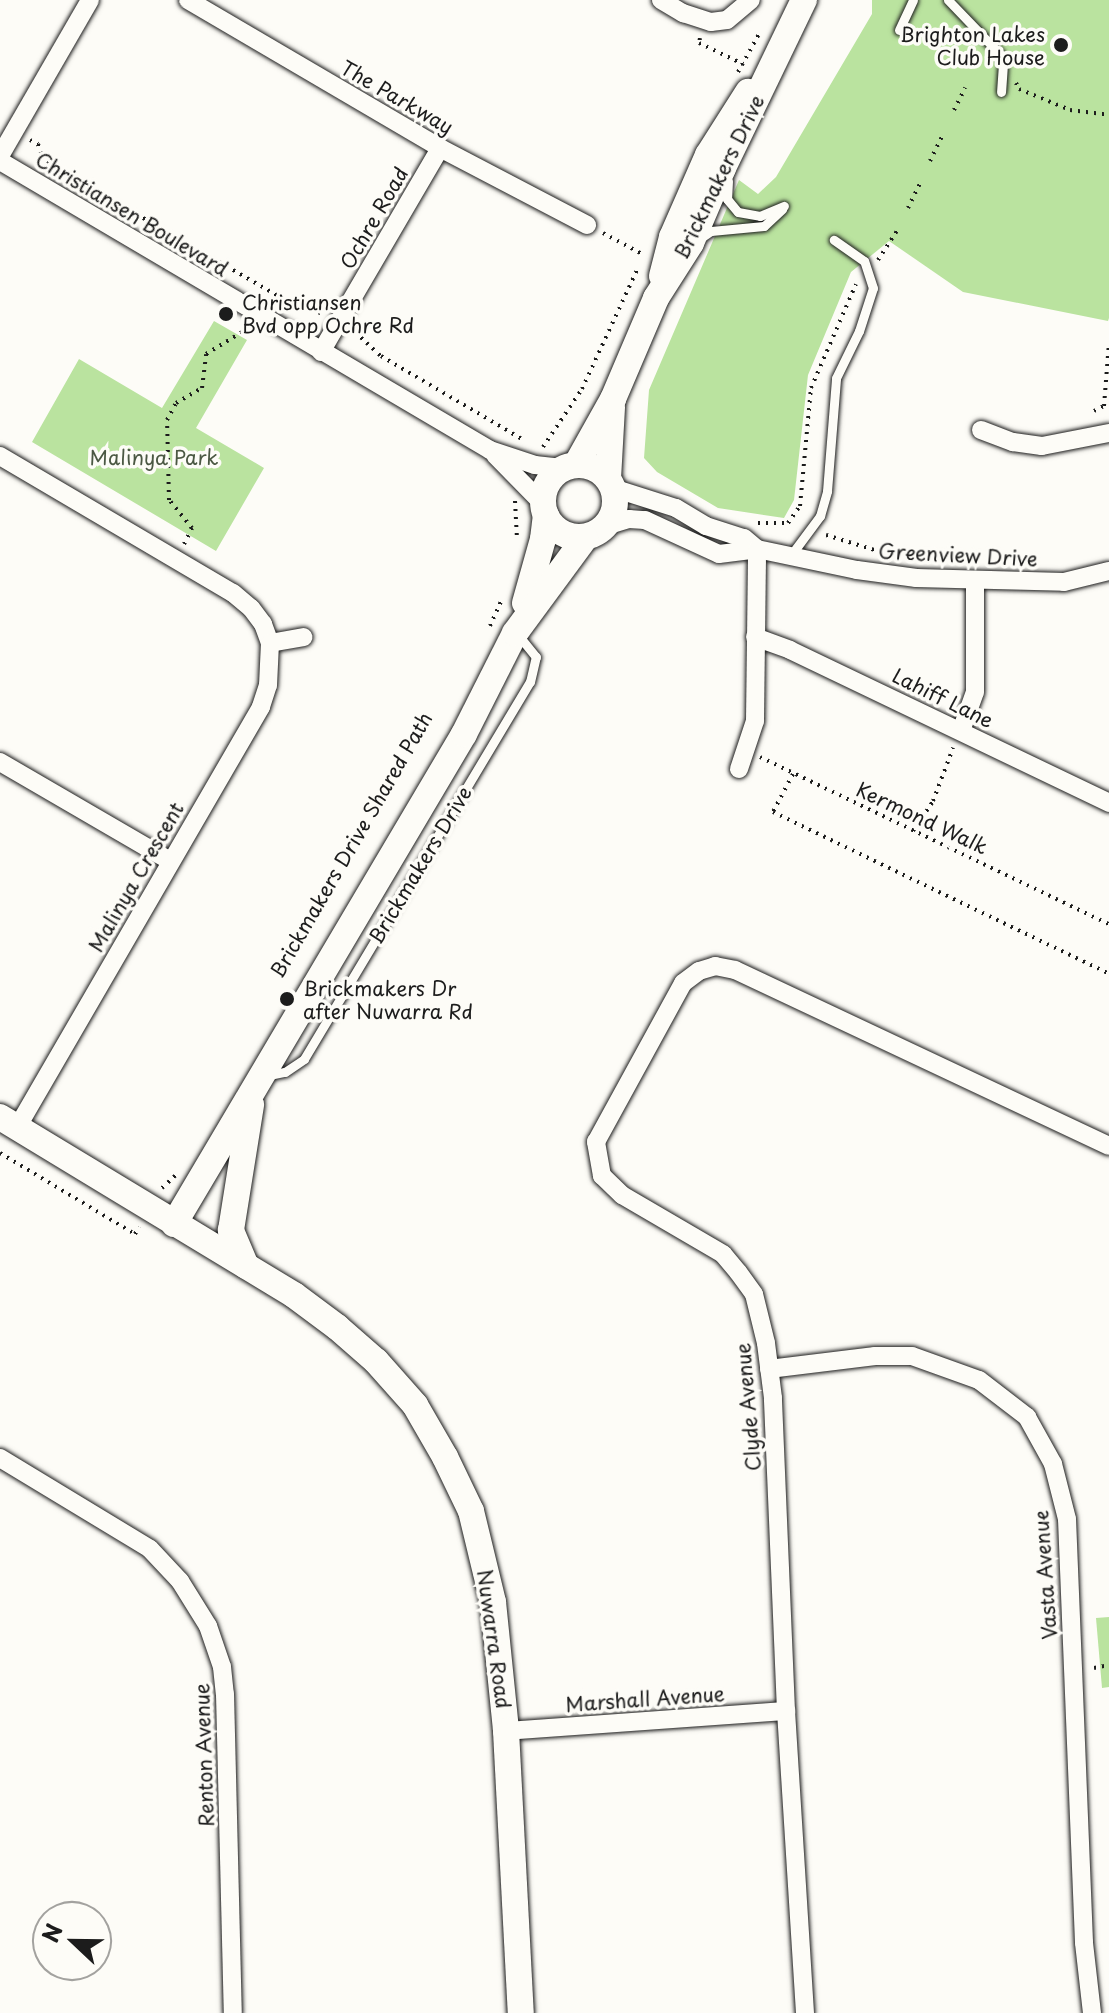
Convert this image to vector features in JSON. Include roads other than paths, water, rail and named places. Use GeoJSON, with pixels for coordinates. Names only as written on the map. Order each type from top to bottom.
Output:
{"type":"FeatureCollection","features":[{"type":"Feature","properties":{"kind":"street"},"geometry":{"type":"LineString","coordinates":[[0,158],[90,0]]}},
{"type":"Feature","properties":{"kind":"street","name":"The Parkway"},"geometry":{"type":"LineString","coordinates":[[188,0],[440,148],[587,225]]}},
{"type":"Feature","properties":{"kind":"street"},"geometry":{"type":"LineString","coordinates":[[661,0],[704,20],[727,20],[751,0]]}},
{"type":"Feature","properties":{"kind":"street","name":"Brickmakers Drive"},"geometry":{"type":"LineString","coordinates":[[656,298],[691,243],[804,0]]}},
{"type":"Feature","properties":{"kind":"street","name":"Brickmakers Drive"},"geometry":{"type":"LineString","coordinates":[[571,467],[613,399],[656,298],[672,237],[708,155],[726,122],[777,54]]}},
{"type":"Feature","properties":{"kind":"street","name":"Ochre Road"},"geometry":{"type":"LineString","coordinates":[[321,352],[440,148]]}},
{"type":"Feature","properties":{"kind":"street","name":"Christiansen Boulevard"},"geometry":{"type":"LineString","coordinates":[[0,158],[490,450],[535,465],[571,467]]}},
{"type":"Feature","properties":{"kind":"street","name":"Brickmakers Drive"},"geometry":{"type":"LineString","coordinates":[[611,484],[613,399]]}},
{"type":"Feature","properties":{"kind":"street"},"geometry":{"type":"LineString","coordinates":[[981,430],[1013,442],[1042,446],[1109,433]]}},
{"type":"Feature","properties":{"kind":"street","name":"Christiansen Boulevard"},"geometry":{"type":"LineString","coordinates":[[490,450],[545,510]]}},
{"type":"Feature","properties":{"kind":"street"},"geometry":{"type":"LineString","coordinates":[[0,456],[251,608],[263,624],[270,643],[303,637]]}},
{"type":"Feature","properties":{"kind":"street"},"geometry":{"type":"LineString","coordinates":[[588,466],[611,484],[615,508],[595,532],[561,533],[545,510],[548,483],[571,467],[588,466]]}},
{"type":"Feature","properties":{"kind":"street","name":"Greenview Drive"},"geometry":{"type":"LineString","coordinates":[[611,484],[676,508],[706,526],[744,538],[757,549]]}},
{"type":"Feature","properties":{"kind":"street","name":"Brickmakers Drive"},"geometry":{"type":"LineString","coordinates":[[174,1224],[464,734],[515,633],[539,558],[545,510]]}},
{"type":"Feature","properties":{"kind":"street","name":"Greenview Drive"},"geometry":{"type":"LineString","coordinates":[[595,532],[629,519],[645,520],[719,554],[757,549],[857,570],[916,578],[1064,582],[1109,571]]}},
{"type":"Feature","properties":{"kind":"street","name":"Brickmakers Drive"},"geometry":{"type":"LineString","coordinates":[[515,633],[595,532]]}},
{"type":"Feature","properties":{"kind":"street"},"geometry":{"type":"LineString","coordinates":[[739,769],[755,721],[757,549]]}},
{"type":"Feature","properties":{"kind":"street"},"geometry":{"type":"LineString","coordinates":[[961,731],[975,692],[975,580]]}},
{"type":"Feature","properties":{"kind":"street","name":"Lahiff Lane"},"geometry":{"type":"LineString","coordinates":[[755,637],[1109,803]]}},
{"type":"Feature","properties":{"kind":"street","name":"Malinya Crescent"},"geometry":{"type":"LineString","coordinates":[[9,1122],[261,707],[270,675],[270,643]]}},
{"type":"Feature","properties":{"kind":"street"},"geometry":{"type":"LineString","coordinates":[[0,762],[170,861]]}},
{"type":"Feature","properties":{"kind":"street","name":"Clyde Avenue"},"geometry":{"type":"LineString","coordinates":[[805,2013],[769,1369],[754,1294],[723,1254],[622,1195],[602,1176],[596,1142],[683,983],[699,971],[715,966],[735,970],[1109,1146]]}},
{"type":"Feature","properties":{"kind":"street"},"geometry":{"type":"LineString","coordinates":[[246,1266],[231,1230],[258,1083]]}},
{"type":"Feature","properties":{"kind":"street","name":"Nuwarra Road"},"geometry":{"type":"LineString","coordinates":[[9,1122],[294,1295],[376,1361],[415,1405],[445,1457],[471,1511],[488,1576],[506,1731],[521,2013]]}},
{"type":"Feature","properties":{"kind":"street","name":"Vasta Avenue"},"geometry":{"type":"LineString","coordinates":[[769,1369],[875,1356],[912,1356],[979,1380],[991,1389],[1027,1417],[1053,1464],[1067,1519],[1084,1943],[1092,2013]]}},
{"type":"Feature","properties":{"kind":"street","name":"Renton Avenue"},"geometry":{"type":"LineString","coordinates":[[0,1458],[150,1549],[192,1597],[214,1641],[226,1702],[233,2013]]}},
{"type":"Feature","properties":{"kind":"street","name":"Marshall Avenue"},"geometry":{"type":"LineString","coordinates":[[506,1731],[786,1711]]}},
{"type":"Feature","properties":{"kind":"lane"},"geometry":{"type":"LineString","coordinates":[[948,0],[999,53],[1003,64],[1001,92]]}},
{"type":"Feature","properties":{"kind":"lane"},"geometry":{"type":"LineString","coordinates":[[899,30],[910,1]]}},
{"type":"Feature","properties":{"kind":"lane"},"geometry":{"type":"LineString","coordinates":[[691,243],[711,231],[764,226],[784,206],[748,216],[731,207],[727,199],[729,175],[743,130]]}},
{"type":"Feature","properties":{"kind":"lane"},"geometry":{"type":"LineString","coordinates":[[791,555],[820,516],[827,491],[836,378],[859,331],[873,288],[864,261],[834,240]]}},
{"type":"Feature","properties":{"kind":"place","name":"Brighton Lakes Club House"},"geometry":{"type":"Point","coordinates":[1061,45]}},
{"type":"Feature","properties":{"kind":"place","name":"Christiansen Bvd opp Ochre Rd"},"geometry":{"type":"Point","coordinates":[226,314]}},
{"type":"Feature","properties":{"kind":"place","name":"Brickmakers Dr after Nuwarra Rd"},"geometry":{"type":"Point","coordinates":[287,999]}},
{"type":"Feature","properties":{"kind":"park label","name":"Malinya Park"},"geometry":{"type":"Point","coordinates":[154,457]}}]}
